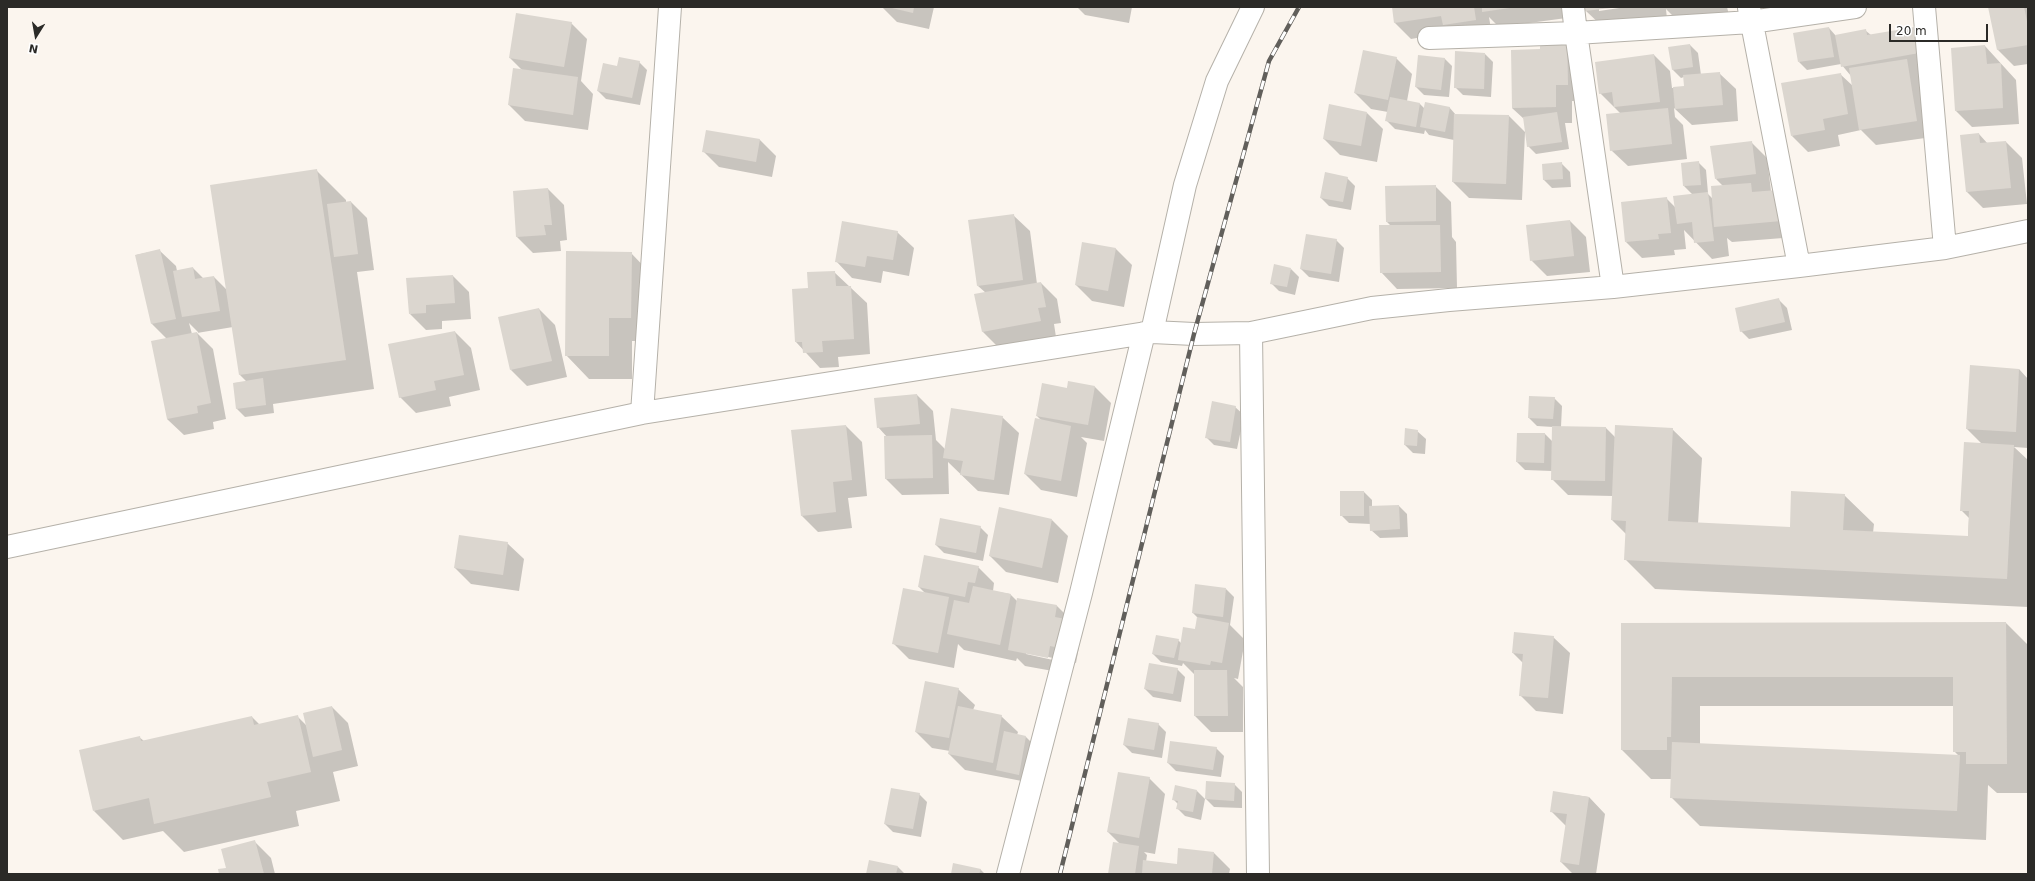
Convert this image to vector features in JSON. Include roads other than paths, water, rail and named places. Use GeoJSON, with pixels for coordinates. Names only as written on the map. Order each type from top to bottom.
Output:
{"type":"FeatureCollection","features":[{"type":"Feature","properties":{"kind":"street"},"geometry":{"type":"LineString","coordinates":[[642,413],[670,7]]}},
{"type":"Feature","properties":{"kind":"street"},"geometry":{"type":"LineString","coordinates":[[1008,874],[1185,185],[1217,81],[1253,7]]}},
{"type":"Feature","properties":{"kind":"street"},"geometry":{"type":"LineString","coordinates":[[1573,7],[1613,287]]}},
{"type":"Feature","properties":{"kind":"street"},"geometry":{"type":"LineString","coordinates":[[1429,38],[1576,33],[1750,14],[1855,7]]}},
{"type":"Feature","properties":{"kind":"street"},"geometry":{"type":"LineString","coordinates":[[1924,7],[1945,248]]}},
{"type":"Feature","properties":{"kind":"street"},"geometry":{"type":"LineString","coordinates":[[1750,14],[1799,266]]}},
{"type":"Feature","properties":{"kind":"street"},"geometry":{"type":"LineString","coordinates":[[7,547],[642,413],[1148,332],[1194,334],[1251,333],[1372,308],[1448,300],[1613,287],[1799,266],[1945,248],[2028,231]]}},
{"type":"Feature","properties":{"kind":"street"},"geometry":{"type":"LineString","coordinates":[[1251,333],[1258,874]]}},
{"type":"Feature","properties":{"kind":"railway"},"geometry":{"type":"LineString","coordinates":[[1060,874],[1194,334],[1269,61],[1299,7]]}}]}
